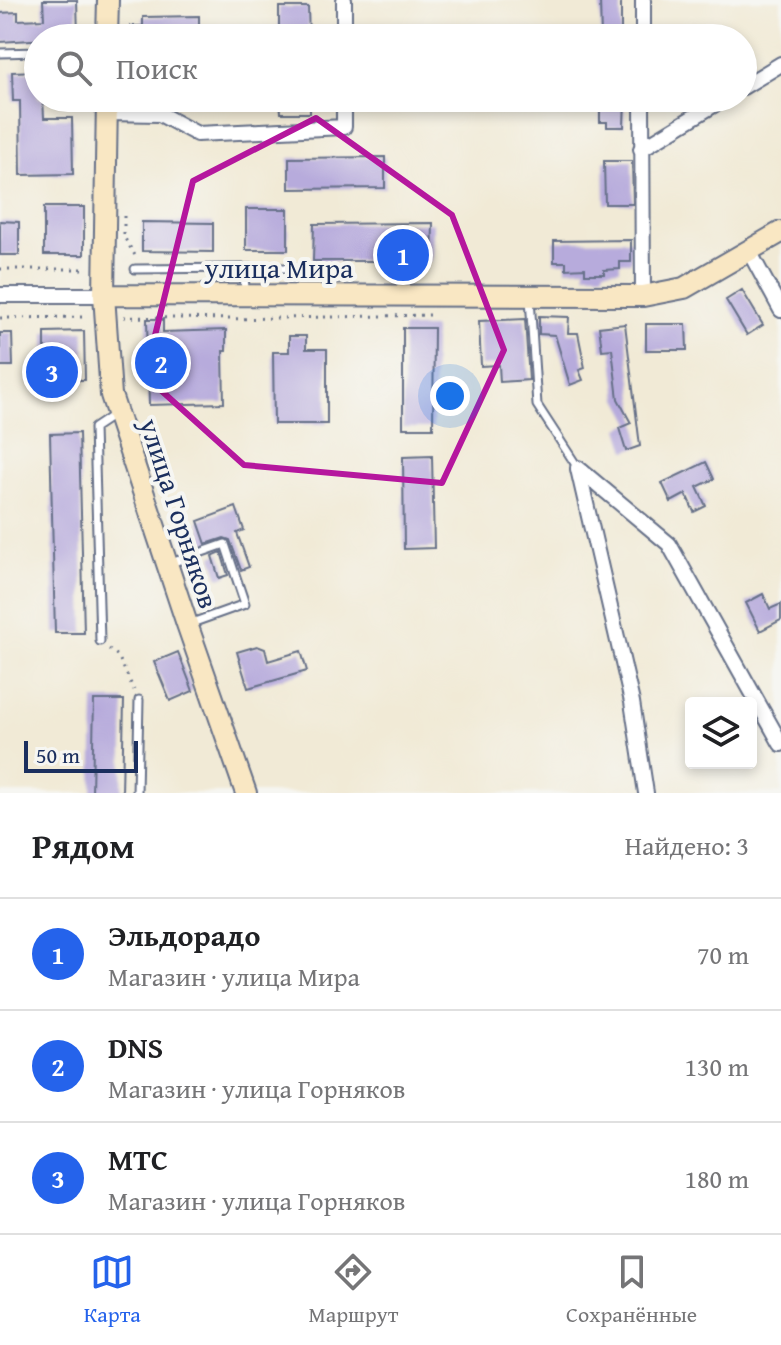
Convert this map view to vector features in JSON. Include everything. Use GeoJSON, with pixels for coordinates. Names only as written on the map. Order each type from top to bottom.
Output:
{"type":"FeatureCollection","features":[{"type":"Feature","properties":{"kind":"main road"},"geometry":{"type":"LineString","coordinates":[[107,24],[108,0]]}},
{"type":"Feature","properties":{"kind":"main road","name":"улица Горняков"},"geometry":{"type":"LineString","coordinates":[[106,112],[104,295],[111,395],[246,793]]}},
{"type":"Feature","properties":{"kind":"main road","name":"улица Мира"},"geometry":{"type":"LineString","coordinates":[[104,295],[643,296],[684,288],[781,232]]}},
{"type":"Feature","properties":{"kind":"street"},"geometry":{"type":"LineString","coordinates":[[344,0],[344,24]]}},
{"type":"Feature","properties":{"kind":"street"},"geometry":{"type":"LineString","coordinates":[[643,0],[643,24]]}},
{"type":"Feature","properties":{"kind":"street"},"geometry":{"type":"LineString","coordinates":[[757,79],[781,64]]}},
{"type":"Feature","properties":{"kind":"street"},"geometry":{"type":"LineString","coordinates":[[146,112],[160,114],[197,134],[344,127],[344,112]]}},
{"type":"Feature","properties":{"kind":"street"},"geometry":{"type":"LineString","coordinates":[[642,112],[643,296]]}},
{"type":"Feature","properties":{"kind":"street"},"geometry":{"type":"LineString","coordinates":[[641,149],[702,112]]}},
{"type":"Feature","properties":{"kind":"street"},"geometry":{"type":"LineString","coordinates":[[749,251],[781,310]]}},
{"type":"Feature","properties":{"kind":"street","name":"улица Мира"},"geometry":{"type":"LineString","coordinates":[[0,295],[104,295]]}},
{"type":"Feature","properties":{"kind":"street"},"geometry":{"type":"LineString","coordinates":[[578,468],[669,544],[781,744]]}},
{"type":"Feature","properties":{"kind":"street"},"geometry":{"type":"LineString","coordinates":[[578,468],[632,702],[646,793]]}},
{"type":"Feature","properties":{"kind":"lane"},"geometry":{"type":"LineString","coordinates":[[0,53],[24,52]]}},
{"type":"Feature","properties":{"kind":"lane"},"geometry":{"type":"LineString","coordinates":[[244,268],[246,295]]}},
{"type":"Feature","properties":{"kind":"lane"},"geometry":{"type":"LineString","coordinates":[[135,269],[294,268]]}},
{"type":"Feature","properties":{"kind":"lane"},"geometry":{"type":"LineString","coordinates":[[530,296],[537,405],[578,468]]}},
{"type":"Feature","properties":{"kind":"lane"},"geometry":{"type":"LineString","coordinates":[[100,641],[94,428],[117,412]]}},
{"type":"Feature","properties":{"kind":"lane"},"geometry":{"type":"LineString","coordinates":[[167,564],[225,544],[245,604],[187,624]]}},
{"type":"Feature","properties":{"kind":"lane"},"geometry":{"type":"LineString","coordinates":[[137,793],[139,700]]}},
{"type":"Feature","properties":{"kind":"path"},"geometry":{"type":"LineString","coordinates":[[124,206],[124,237],[136,257],[135,269]]}},
{"type":"Feature","properties":{"kind":"path"},"geometry":{"type":"LineString","coordinates":[[0,269],[104,269]]}},
{"type":"Feature","properties":{"kind":"path"},"geometry":{"type":"LineString","coordinates":[[100,641],[118,656],[139,700]]}},
{"type":"Feature","properties":{"kind":"highlighted area"},"geometry":{"type":"Polygon","coordinates":[[[316,118],[452,215],[504,350],[442,483],[244,465],[145,376],[193,181],[316,118]]]}},
{"type":"Feature","properties":{"kind":"green space"},"geometry":{"type":"Polygon","coordinates":[[[205,562],[216,594],[204,598],[194,565],[205,562]]]}},
{"type":"Feature","properties":{"kind":"building"},"geometry":{"type":"Polygon","coordinates":[[[43,0],[77,0],[78,24],[24,24],[24,40],[0,42],[0,13],[18,12],[18,20],[44,19],[43,0]]]}},
{"type":"Feature","properties":{"kind":"building"},"geometry":{"type":"Polygon","coordinates":[[[600,0],[621,0],[621,24],[601,24],[600,0]]]}},
{"type":"Feature","properties":{"kind":"building"},"geometry":{"type":"Polygon","coordinates":[[[279,7],[308,7],[309,24],[279,24],[279,7]]]}},
{"type":"Feature","properties":{"kind":"building"},"geometry":{"type":"Polygon","coordinates":[[[199,16],[199,24],[143,24],[143,17],[199,16]]]}},
{"type":"Feature","properties":{"kind":"building"},"geometry":{"type":"Polygon","coordinates":[[[12,72],[24,72],[24,112],[44,112],[44,118],[72,118],[73,174],[21,175],[20,101],[13,101],[12,72]]]}},
{"type":"Feature","properties":{"kind":"building"},"geometry":{"type":"Polygon","coordinates":[[[600,112],[625,112],[624,127],[607,127],[607,122],[600,122],[600,112]]]}},
{"type":"Feature","properties":{"kind":"building"},"geometry":{"type":"Polygon","coordinates":[[[385,157],[385,188],[289,189],[289,158],[385,157]]]}},
{"type":"Feature","properties":{"kind":"building"},"geometry":{"type":"Polygon","coordinates":[[[604,161],[632,161],[633,204],[605,204],[604,161]]]}},
{"type":"Feature","properties":{"kind":"building"},"geometry":{"type":"Polygon","coordinates":[[[44,207],[84,207],[84,255],[44,255],[44,207]]]}},
{"type":"Feature","properties":{"kind":"building"},"geometry":{"type":"Polygon","coordinates":[[[246,209],[288,209],[288,250],[246,250],[246,209]]]}},
{"type":"Feature","properties":{"kind":"building"},"geometry":{"type":"Polygon","coordinates":[[[0,221],[19,222],[19,255],[0,255],[0,221]]]}},
{"type":"Feature","properties":{"kind":"building"},"geometry":{"type":"Polygon","coordinates":[[[142,222],[213,223],[213,252],[142,251],[142,222]]]}},
{"type":"Feature","properties":{"kind":"building"},"geometry":{"type":"Polygon","coordinates":[[[433,223],[432,261],[313,261],[314,224],[433,223]]]}},
{"type":"Feature","properties":{"kind":"building"},"geometry":{"type":"Polygon","coordinates":[[[631,240],[631,262],[620,262],[620,269],[604,270],[604,274],[585,274],[585,268],[566,269],[566,262],[554,262],[554,241],[631,240]]]}},
{"type":"Feature","properties":{"kind":"building"},"geometry":{"type":"Polygon","coordinates":[[[742,290],[763,325],[747,335],[726,300],[742,290]]]}},
{"type":"Feature","properties":{"kind":"building"},"geometry":{"type":"Polygon","coordinates":[[[539,316],[569,317],[568,333],[578,333],[585,368],[579,370],[583,380],[570,385],[555,335],[539,334],[539,316]]]}},
{"type":"Feature","properties":{"kind":"building"},"geometry":{"type":"Polygon","coordinates":[[[147,319],[163,319],[163,332],[226,330],[226,351],[223,351],[224,403],[149,405],[147,319]]]}},
{"type":"Feature","properties":{"kind":"building"},"geometry":{"type":"Polygon","coordinates":[[[525,319],[529,380],[500,382],[499,365],[481,366],[479,321],[525,319]]]}},
{"type":"Feature","properties":{"kind":"building"},"geometry":{"type":"Polygon","coordinates":[[[625,324],[640,446],[626,451],[619,428],[631,423],[618,399],[612,349],[602,350],[599,327],[625,324]]]}},
{"type":"Feature","properties":{"kind":"building"},"geometry":{"type":"Polygon","coordinates":[[[646,324],[686,324],[687,350],[646,350],[646,324]]]}},
{"type":"Feature","properties":{"kind":"building"},"geometry":{"type":"Polygon","coordinates":[[[403,328],[434,328],[433,428],[403,428],[403,328]]]}},
{"type":"Feature","properties":{"kind":"building"},"geometry":{"type":"Polygon","coordinates":[[[84,331],[85,380],[45,380],[45,332],[84,331]]]}},
{"type":"Feature","properties":{"kind":"building"},"geometry":{"type":"Polygon","coordinates":[[[0,333],[12,333],[13,366],[0,366],[0,333]]]}},
{"type":"Feature","properties":{"kind":"building"},"geometry":{"type":"Polygon","coordinates":[[[289,336],[306,336],[306,349],[327,349],[327,424],[274,424],[273,352],[289,352],[289,336]]]}},
{"type":"Feature","properties":{"kind":"building"},"geometry":{"type":"Polygon","coordinates":[[[79,433],[84,633],[55,633],[50,434],[79,433]]]}},
{"type":"Feature","properties":{"kind":"building"},"geometry":{"type":"Polygon","coordinates":[[[432,456],[434,548],[404,549],[403,457],[432,456]]]}},
{"type":"Feature","properties":{"kind":"building"},"geometry":{"type":"Polygon","coordinates":[[[706,462],[714,479],[697,487],[706,506],[694,512],[686,494],[671,502],[662,483],[706,462]]]}},
{"type":"Feature","properties":{"kind":"building"},"geometry":{"type":"Polygon","coordinates":[[[236,507],[244,530],[237,533],[249,567],[241,570],[230,540],[224,538],[206,544],[198,521],[236,507]]]}},
{"type":"Feature","properties":{"kind":"building"},"geometry":{"type":"Polygon","coordinates":[[[221,552],[228,575],[219,578],[212,556],[221,552]]]}},
{"type":"Feature","properties":{"kind":"building"},"geometry":{"type":"Polygon","coordinates":[[[763,594],[770,609],[781,604],[781,620],[760,631],[746,603],[763,594]]]}},
{"type":"Feature","properties":{"kind":"building"},"geometry":{"type":"Polygon","coordinates":[[[257,646],[265,649],[268,661],[301,651],[307,671],[248,688],[237,652],[257,646]]]}},
{"type":"Feature","properties":{"kind":"building"},"geometry":{"type":"Polygon","coordinates":[[[178,652],[193,691],[170,701],[154,662],[178,652]]]}},
{"type":"Feature","properties":{"kind":"building"},"geometry":{"type":"Polygon","coordinates":[[[94,700],[124,700],[122,793],[92,793],[94,700]]]}},
{"type":"Feature","properties":{"kind":"place","name":"Эльдорадо"},"geometry":{"type":"Point","coordinates":[403,255]}},
{"type":"Feature","properties":{"kind":"place","name":"DNS"},"geometry":{"type":"Point","coordinates":[161,363]}},
{"type":"Feature","properties":{"kind":"place","name":"МТС"},"geometry":{"type":"Point","coordinates":[52,372]}}]}
